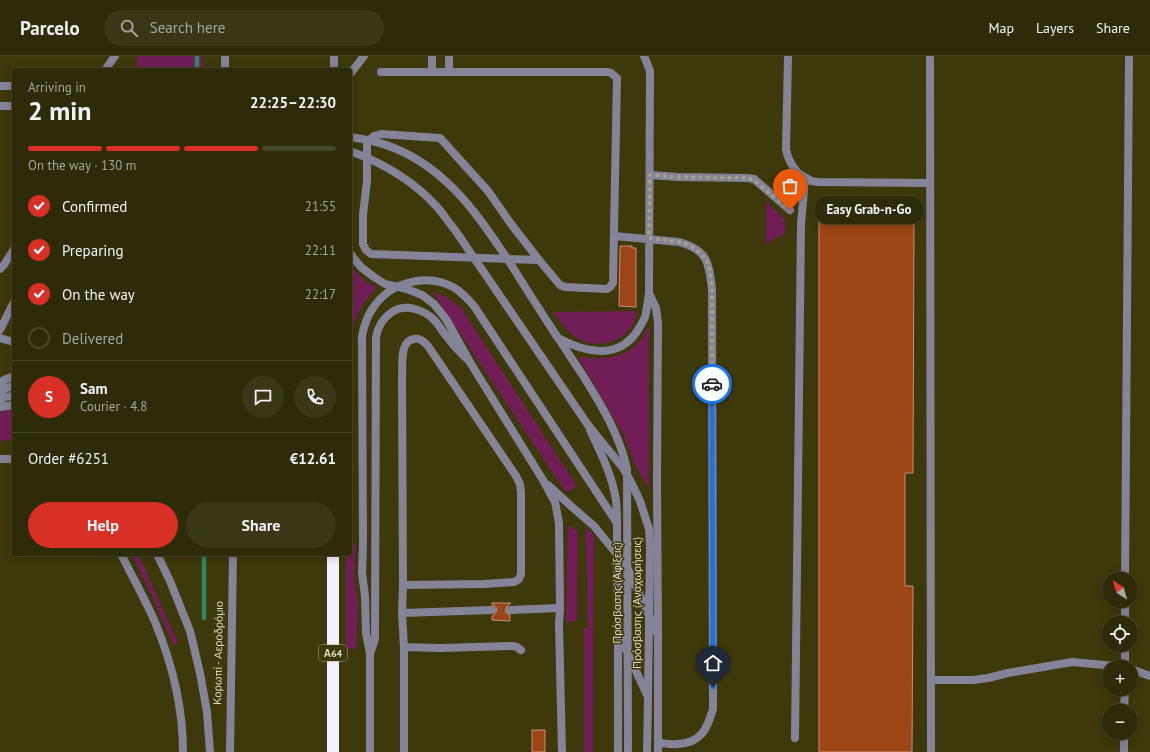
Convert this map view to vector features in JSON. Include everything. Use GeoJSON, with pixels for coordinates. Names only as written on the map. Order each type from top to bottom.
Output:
{"type":"FeatureCollection","features":[{"type":"Feature","properties":{"kind":"highway","name":"Α64"},"geometry":{"type":"LineString","coordinates":[[333,556],[333,752]]}},
{"type":"Feature","properties":{"kind":"street"},"geometry":{"type":"LineString","coordinates":[[108,68],[115,56]]}},
{"type":"Feature","properties":{"kind":"street"},"geometry":{"type":"LineString","coordinates":[[225,56],[225,68]]}},
{"type":"Feature","properties":{"kind":"street"},"geometry":{"type":"LineString","coordinates":[[334,56],[334,68]]}},
{"type":"Feature","properties":{"kind":"street"},"geometry":{"type":"LineString","coordinates":[[352,71],[364,56]]}},
{"type":"Feature","properties":{"kind":"street"},"geometry":{"type":"LineString","coordinates":[[432,56],[432,72]]}},
{"type":"Feature","properties":{"kind":"street"},"geometry":{"type":"LineString","coordinates":[[449,56],[449,72]]}},
{"type":"Feature","properties":{"kind":"street"},"geometry":{"type":"LineString","coordinates":[[557,336],[571,345],[589,350],[609,351],[631,340],[645,318],[649,293],[650,71],[644,56]]}},
{"type":"Feature","properties":{"kind":"street"},"geometry":{"type":"LineString","coordinates":[[788,56],[786,149],[792,165],[798,173],[811,181],[818,182],[930,183]]}},
{"type":"Feature","properties":{"kind":"street"},"geometry":{"type":"LineString","coordinates":[[930,56],[931,752]]}},
{"type":"Feature","properties":{"kind":"street"},"geometry":{"type":"LineString","coordinates":[[1125,572],[1129,56]]}},
{"type":"Feature","properties":{"kind":"street"},"geometry":{"type":"LineString","coordinates":[[381,72],[608,72],[617,78],[613,283],[607,289],[565,287],[560,285],[511,224],[488,191],[440,138],[381,134],[374,136],[367,142],[367,181],[363,215],[363,244],[366,250],[371,254],[539,260]]}},
{"type":"Feature","properties":{"kind":"street"},"geometry":{"type":"LineString","coordinates":[[0,86],[12,86]]}},
{"type":"Feature","properties":{"kind":"street"},"geometry":{"type":"LineString","coordinates":[[0,106],[12,106]]}},
{"type":"Feature","properties":{"kind":"street","name":"Πρόσβασης (Αφίξεις)"},"geometry":{"type":"LineString","coordinates":[[352,137],[374,141],[395,148],[424,164],[445,180],[455,190],[487,229],[598,400],[617,436],[624,453],[628,469],[628,752]]}},
{"type":"Feature","properties":{"kind":"street"},"geometry":{"type":"LineString","coordinates":[[352,152],[394,171],[417,188],[438,207],[588,425]]}},
{"type":"Feature","properties":{"kind":"street"},"geometry":{"type":"LineString","coordinates":[[650,175],[747,178],[754,180],[790,210]]}},
{"type":"Feature","properties":{"kind":"street"},"geometry":{"type":"LineString","coordinates":[[795,738],[801,225],[805,178]]}},
{"type":"Feature","properties":{"kind":"street"},"geometry":{"type":"LineString","coordinates":[[614,236],[649,238],[690,245],[705,258],[709,265],[712,289],[713,710],[706,730],[696,739],[678,744],[659,743]]}},
{"type":"Feature","properties":{"kind":"street"},"geometry":{"type":"LineString","coordinates":[[0,269],[12,252]]}},
{"type":"Feature","properties":{"kind":"street"},"geometry":{"type":"LineString","coordinates":[[352,255],[362,268],[385,284],[407,289],[434,304],[446,319],[471,364],[555,502],[559,523],[559,624],[562,752]]}},
{"type":"Feature","properties":{"kind":"street"},"geometry":{"type":"LineString","coordinates":[[370,752],[370,654],[366,632],[365,596],[362,573],[362,336],[369,315],[379,300],[394,288],[421,280],[444,283],[454,287],[464,294],[474,306],[617,523]]}},
{"type":"Feature","properties":{"kind":"street"},"geometry":{"type":"LineString","coordinates":[[649,293],[656,308],[658,323],[658,752]]}},
{"type":"Feature","properties":{"kind":"street"},"geometry":{"type":"LineString","coordinates":[[0,330],[12,306]]}},
{"type":"Feature","properties":{"kind":"street"},"geometry":{"type":"LineString","coordinates":[[370,654],[376,639],[376,337],[378,328],[389,314],[395,310],[409,308],[422,311],[436,322],[448,339],[471,364]]}},
{"type":"Feature","properties":{"kind":"street"},"geometry":{"type":"LineString","coordinates":[[0,338],[12,341]]}},
{"type":"Feature","properties":{"kind":"street"},"geometry":{"type":"LineString","coordinates":[[403,585],[514,582],[519,579],[522,574],[520,484],[428,346],[422,340],[416,339],[410,340],[404,347],[402,378],[402,613],[404,647],[404,752]]}},
{"type":"Feature","properties":{"kind":"street"},"geometry":{"type":"LineString","coordinates":[[0,383],[12,377]]}},
{"type":"Feature","properties":{"kind":"street"},"geometry":{"type":"LineString","coordinates":[[0,392],[12,386]]}},
{"type":"Feature","properties":{"kind":"street"},"geometry":{"type":"LineString","coordinates":[[0,400],[5,397],[12,396]]}},
{"type":"Feature","properties":{"kind":"street"},"geometry":{"type":"LineString","coordinates":[[0,407],[12,405]]}},
{"type":"Feature","properties":{"kind":"street","name":"Πρόσβασης (Αναχωρήσεις)"},"geometry":{"type":"LineString","coordinates":[[588,425],[604,459],[612,482],[616,502],[618,752]]}},
{"type":"Feature","properties":{"kind":"street","name":"Πρόσβασης (Αναχωρήσεις)"},"geometry":{"type":"LineString","coordinates":[[588,425],[623,468],[640,501],[649,529],[647,752]]}},
{"type":"Feature","properties":{"kind":"street"},"geometry":{"type":"LineString","coordinates":[[0,459],[12,459]]}},
{"type":"Feature","properties":{"kind":"street"},"geometry":{"type":"LineString","coordinates":[[543,480],[594,526],[607,540],[628,569],[658,635]]}},
{"type":"Feature","properties":{"kind":"street"},"geometry":{"type":"LineString","coordinates":[[121,556],[155,621],[168,656],[174,678],[181,717],[183,752]]}},
{"type":"Feature","properties":{"kind":"street"},"geometry":{"type":"LineString","coordinates":[[158,556],[170,581],[190,631],[207,712],[210,752]]}},
{"type":"Feature","properties":{"kind":"street","name":"Κορωπί - Αεροδρόμιο"},"geometry":{"type":"LineString","coordinates":[[230,752],[233,556]]}},
{"type":"Feature","properties":{"kind":"street"},"geometry":{"type":"LineString","coordinates":[[510,610],[560,608]]}},
{"type":"Feature","properties":{"kind":"street"},"geometry":{"type":"LineString","coordinates":[[402,613],[492,610]]}},
{"type":"Feature","properties":{"kind":"street"},"geometry":{"type":"LineString","coordinates":[[618,632],[648,697]]}},
{"type":"Feature","properties":{"kind":"street"},"geometry":{"type":"LineString","coordinates":[[404,647],[440,648],[512,646],[521,650]]}},
{"type":"Feature","properties":{"kind":"street"},"geometry":{"type":"LineString","coordinates":[[931,680],[973,680],[1072,662],[1102,665]]}},
{"type":"Feature","properties":{"kind":"street"},"geometry":{"type":"LineString","coordinates":[[1138,671],[1150,676]]}},
{"type":"Feature","properties":{"kind":"street"},"geometry":{"type":"LineString","coordinates":[[1124,740],[1124,752]]}},
{"type":"Feature","properties":{"kind":"shaded area"},"geometry":{"type":"Polygon","coordinates":[[[137,56],[202,56],[203,68],[137,68],[137,56]]]}},
{"type":"Feature","properties":{"kind":"shaded area"},"geometry":{"type":"Polygon","coordinates":[[[766,201],[785,220],[785,233],[766,244],[766,201]]]}},
{"type":"Feature","properties":{"kind":"shaded area"},"geometry":{"type":"Polygon","coordinates":[[[352,267],[366,282],[377,288],[368,297],[356,319],[352,332],[352,267]]]}},
{"type":"Feature","properties":{"kind":"shaded area"},"geometry":{"type":"Polygon","coordinates":[[[433,293],[444,296],[461,308],[577,486],[568,492],[565,491],[433,293]]]}},
{"type":"Feature","properties":{"kind":"shaded area"},"geometry":{"type":"Polygon","coordinates":[[[637,311],[632,326],[627,332],[613,341],[597,344],[589,343],[574,336],[553,312],[637,311]]]}},
{"type":"Feature","properties":{"kind":"shaded area"},"geometry":{"type":"Polygon","coordinates":[[[649,326],[649,489],[635,464],[623,434],[578,357],[603,358],[620,355],[635,346],[641,340],[649,326]]]}},
{"type":"Feature","properties":{"kind":"shaded area"},"geometry":{"type":"Polygon","coordinates":[[[8,409],[12,410],[12,440],[0,441],[0,413],[8,409]]]}},
{"type":"Feature","properties":{"kind":"shaded area"},"geometry":{"type":"Polygon","coordinates":[[[568,525],[578,532],[577,621],[566,622],[568,525]]]}},
{"type":"Feature","properties":{"kind":"shaded area"},"geometry":{"type":"Polygon","coordinates":[[[586,528],[594,535],[593,752],[584,752],[584,628],[588,628],[586,528]]]}},
{"type":"Feature","properties":{"kind":"shaded area"},"geometry":{"type":"Polygon","coordinates":[[[352,544],[356,544],[354,577],[358,604],[356,649],[346,648],[346,556],[352,556],[352,544]]]}},
{"type":"Feature","properties":{"kind":"shaded area"},"geometry":{"type":"Polygon","coordinates":[[[132,556],[139,556],[178,643],[173,645],[153,598],[132,556]]]}},
{"type":"Feature","properties":{"kind":"building"},"geometry":{"type":"Polygon","coordinates":[[[819,217],[914,218],[913,473],[905,473],[905,586],[913,586],[912,752],[819,752],[819,217]]]}},
{"type":"Feature","properties":{"kind":"building"},"geometry":{"type":"Polygon","coordinates":[[[620,246],[632,246],[632,248],[636,248],[636,307],[619,306],[620,246]]]}},
{"type":"Feature","properties":{"kind":"building"},"geometry":{"type":"Polygon","coordinates":[[[492,603],[511,603],[505,610],[506,613],[510,615],[510,621],[492,620],[492,616],[497,610],[492,603]]]}},
{"type":"Feature","properties":{"kind":"building"},"geometry":{"type":"Polygon","coordinates":[[[532,730],[545,730],[545,752],[532,752],[532,730]]]}},
{"type":"Feature","properties":{"kind":"waterway"},"geometry":{"type":"LineString","coordinates":[[197,56],[197,68]]}},
{"type":"Feature","properties":{"kind":"waterway"},"geometry":{"type":"LineString","coordinates":[[204,556],[204,618]]}},
{"type":"Feature","properties":{"kind":"way so far"},"geometry":{"type":"LineString","coordinates":[[712,384],[712,289],[709,265],[705,258],[690,245],[649,238],[650,175],[747,178],[761,184],[790,210]]}},
{"type":"Feature","properties":{"kind":"place","name":"Easy Grab-n-Go"},"geometry":{"type":"Point","coordinates":[790,210]}},
{"type":"Feature","properties":{"kind":"route"},"geometry":{"type":"LineString","coordinates":[[712,384],[713,687]]}}]}
